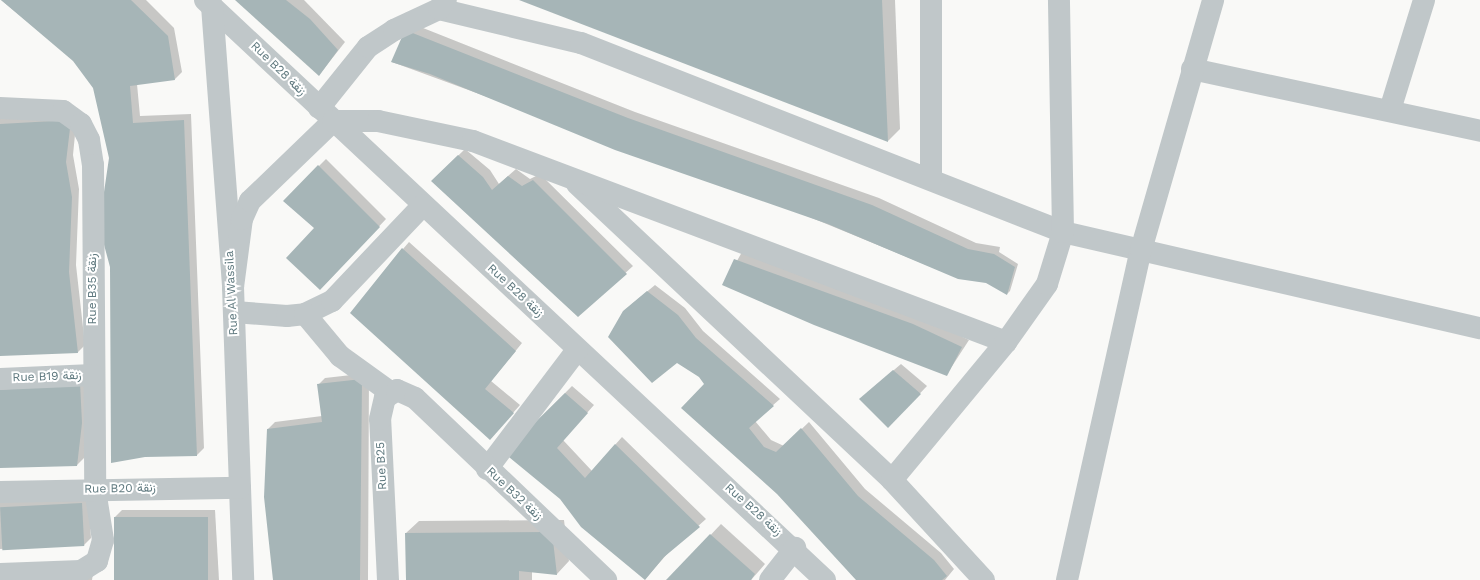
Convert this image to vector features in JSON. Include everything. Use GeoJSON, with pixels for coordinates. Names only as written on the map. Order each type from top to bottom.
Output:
{"type":"FeatureCollection","features":[{"type":"Feature","properties":{"kind":"street"},"geometry":{"type":"LineString","coordinates":[[892,480],[1006,342],[1047,284],[1063,232],[1059,0]]}},
{"type":"Feature","properties":{"kind":"street"},"geometry":{"type":"LineString","coordinates":[[1067,580],[1141,250],[1213,0]]}},
{"type":"Feature","properties":{"kind":"street"},"geometry":{"type":"LineString","coordinates":[[1390,110],[1424,0]]}},
{"type":"Feature","properties":{"kind":"street"},"geometry":{"type":"LineString","coordinates":[[927,2],[931,179]]}},
{"type":"Feature","properties":{"kind":"street","name":"Rue B28 زنقة"},"geometry":{"type":"LineString","coordinates":[[209,3],[578,350],[795,548],[826,580]]}},
{"type":"Feature","properties":{"kind":"street","name":"Rue Al Wassila"},"geometry":{"type":"LineString","coordinates":[[209,3],[233,287],[243,580]]}},
{"type":"Feature","properties":{"kind":"street"},"geometry":{"type":"LineString","coordinates":[[233,287],[242,219],[250,201],[326,114],[368,48],[394,30],[443,5],[581,43],[1063,232],[1480,328]]}},
{"type":"Feature","properties":{"kind":"street"},"geometry":{"type":"LineString","coordinates":[[1192,70],[1390,110],[1480,131]]}},
{"type":"Feature","properties":{"kind":"street","name":"Rue B35 زنقة"},"geometry":{"type":"LineString","coordinates":[[0,108],[64,111],[81,124],[89,140],[93,165],[93,375],[95,490],[102,540],[97,561],[81,571],[0,574]]}},
{"type":"Feature","properties":{"kind":"street"},"geometry":{"type":"LineString","coordinates":[[326,114],[430,129],[568,177],[1006,342]]}},
{"type":"Feature","properties":{"kind":"street"},"geometry":{"type":"LineString","coordinates":[[568,177],[892,480],[984,580]]}},
{"type":"Feature","properties":{"kind":"street"},"geometry":{"type":"LineString","coordinates":[[234,312],[287,316],[305,314],[337,297],[423,205]]}},
{"type":"Feature","properties":{"kind":"street"},"geometry":{"type":"LineString","coordinates":[[305,314],[340,356],[390,392]]}},
{"type":"Feature","properties":{"kind":"street"},"geometry":{"type":"LineString","coordinates":[[487,469],[578,350]]}},
{"type":"Feature","properties":{"kind":"street","name":"Rue B19 زنقة"},"geometry":{"type":"LineString","coordinates":[[0,379],[93,375]]}},
{"type":"Feature","properties":{"kind":"street","name":"Rue B32 زنقة"},"geometry":{"type":"LineString","coordinates":[[390,392],[406,392],[606,580]]}},
{"type":"Feature","properties":{"kind":"street","name":"Rue B25"},"geometry":{"type":"LineString","coordinates":[[388,580],[380,419],[390,392]]}},
{"type":"Feature","properties":{"kind":"street","name":"Rue B20 زنقة"},"geometry":{"type":"LineString","coordinates":[[0,492],[240,488]]}},
{"type":"Feature","properties":{"kind":"street"},"geometry":{"type":"LineString","coordinates":[[770,580],[795,548]]}},
{"type":"Feature","properties":{"kind":"building"},"geometry":{"type":"Polygon","coordinates":[[[1,0],[131,0],[168,36],[175,80],[130,86],[133,123],[184,120],[197,456],[145,457],[111,463],[110,267],[99,226],[109,158],[93,88],[73,61],[1,0]]]}},
{"type":"Feature","properties":{"kind":"building"},"geometry":{"type":"Polygon","coordinates":[[[235,0],[286,0],[310,19],[338,50],[319,76],[235,0]]]}},
{"type":"Feature","properties":{"kind":"building"},"geometry":{"type":"Polygon","coordinates":[[[519,0],[882,0],[888,142],[519,0]]]}},
{"type":"Feature","properties":{"kind":"building"},"geometry":{"type":"Polygon","coordinates":[[[405,30],[628,118],[872,205],[968,249],[994,254],[1015,267],[1007,295],[986,283],[958,279],[828,224],[615,150],[430,74],[391,62],[405,30]]]}},
{"type":"Feature","properties":{"kind":"building"},"geometry":{"type":"Polygon","coordinates":[[[71,120],[66,162],[72,197],[69,272],[78,353],[0,356],[0,124],[71,120]]]}},
{"type":"Feature","properties":{"kind":"building"},"geometry":{"type":"Polygon","coordinates":[[[458,155],[483,177],[492,190],[508,176],[522,186],[533,180],[627,274],[578,317],[431,181],[458,155]]]}},
{"type":"Feature","properties":{"kind":"building"},"geometry":{"type":"Polygon","coordinates":[[[318,165],[380,227],[320,290],[286,258],[314,228],[283,201],[318,165]]]}},
{"type":"Feature","properties":{"kind":"building"},"geometry":{"type":"Polygon","coordinates":[[[402,248],[516,351],[485,389],[514,413],[490,440],[350,313],[402,248]]]}},
{"type":"Feature","properties":{"kind":"building"},"geometry":{"type":"Polygon","coordinates":[[[734,259],[913,324],[962,347],[947,376],[814,325],[722,285],[734,259]]]}},
{"type":"Feature","properties":{"kind":"building"},"geometry":{"type":"Polygon","coordinates":[[[647,291],[678,315],[696,338],[774,406],[749,428],[764,447],[776,452],[801,428],[858,496],[934,560],[947,576],[942,580],[856,580],[777,494],[681,408],[704,384],[699,377],[677,363],[652,383],[608,337],[623,311],[647,291]]]}},
{"type":"Feature","properties":{"kind":"building"},"geometry":{"type":"Polygon","coordinates":[[[893,370],[921,394],[888,428],[859,399],[893,370]]]}},
{"type":"Feature","properties":{"kind":"building"},"geometry":{"type":"Polygon","coordinates":[[[362,379],[360,580],[273,580],[264,497],[267,429],[322,422],[317,384],[362,379]]]}},
{"type":"Feature","properties":{"kind":"building"},"geometry":{"type":"Polygon","coordinates":[[[80,383],[82,423],[77,466],[0,468],[0,390],[80,383]]]}},
{"type":"Feature","properties":{"kind":"building"},"geometry":{"type":"Polygon","coordinates":[[[565,393],[588,413],[557,448],[585,478],[615,444],[700,527],[664,557],[645,580],[581,527],[560,499],[504,453],[565,393]]]}},
{"type":"Feature","properties":{"kind":"building"},"geometry":{"type":"Polygon","coordinates":[[[82,503],[84,546],[2,550],[0,507],[82,503]]]}},
{"type":"Feature","properties":{"kind":"building"},"geometry":{"type":"Polygon","coordinates":[[[114,517],[208,517],[208,580],[114,580],[114,517]]]}},
{"type":"Feature","properties":{"kind":"building"},"geometry":{"type":"Polygon","coordinates":[[[552,532],[557,575],[519,571],[519,580],[406,580],[405,533],[552,532]]]}},
{"type":"Feature","properties":{"kind":"building"},"geometry":{"type":"Polygon","coordinates":[[[710,534],[755,574],[751,580],[666,580],[710,534]]]}}]}
